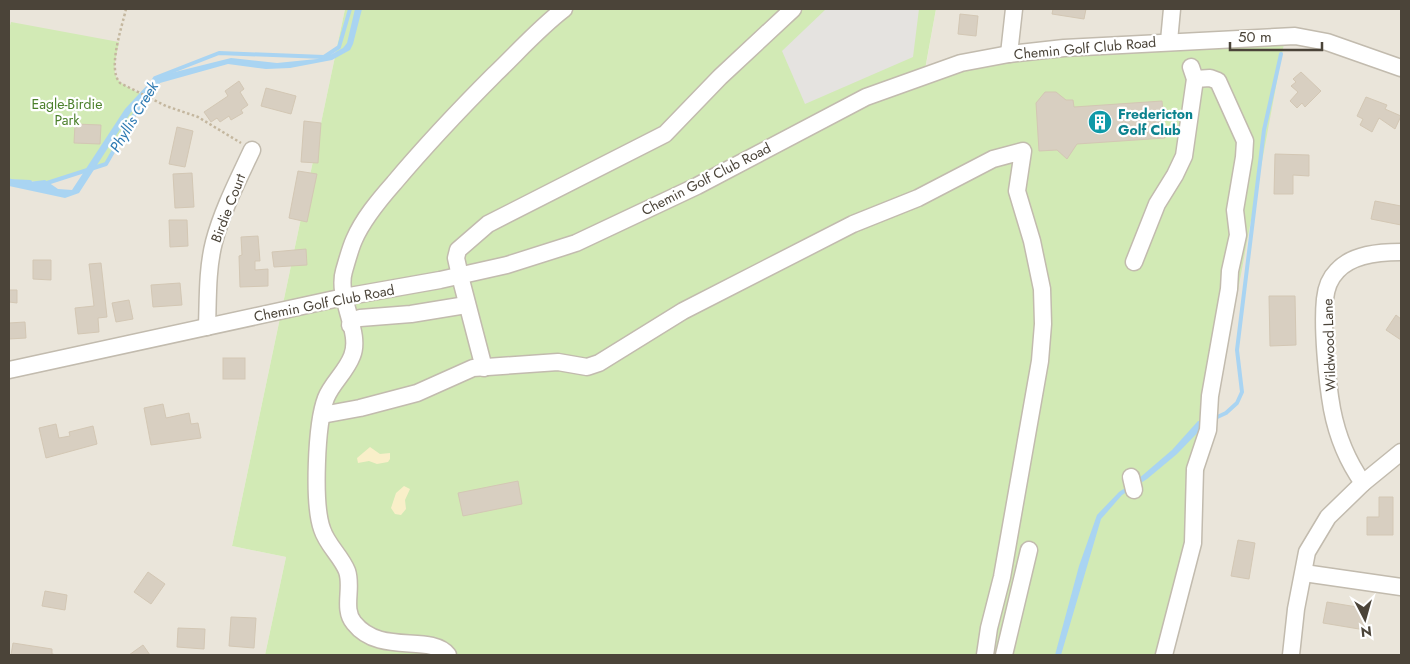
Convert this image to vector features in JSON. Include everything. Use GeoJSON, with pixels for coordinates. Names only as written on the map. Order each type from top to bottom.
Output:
{"type":"FeatureCollection","features":[{"type":"Feature","properties":{"kind":"street"},"geometry":{"type":"LineString","coordinates":[[448,655],[434,646],[385,642],[366,634],[350,617],[347,572],[328,543],[318,519],[318,466],[322,415],[330,388],[352,357],[354,346],[344,297],[344,272],[354,239],[374,206],[460,109],[564,9]]}},
{"type":"Feature","properties":{"kind":"street"},"geometry":{"type":"LineString","coordinates":[[484,368],[466,305],[456,254],[478,230],[665,134],[720,77],[793,9]]}},
{"type":"Feature","properties":{"kind":"street"},"geometry":{"type":"LineString","coordinates":[[1009,54],[1014,9]]}},
{"type":"Feature","properties":{"kind":"street"},"geometry":{"type":"LineString","coordinates":[[1169,42],[1172,9]]}},
{"type":"Feature","properties":{"kind":"street","name":"Chemin Golf Club Road"},"geometry":{"type":"LineString","coordinates":[[9,370],[344,297],[460,276],[507,265],[576,243],[696,186],[866,97],[961,63],[1009,54],[1064,48],[1296,36],[1327,42],[1401,68]]}},
{"type":"Feature","properties":{"kind":"street"},"geometry":{"type":"LineString","coordinates":[[1134,262],[1157,204],[1176,175],[1184,156],[1193,73],[1218,81],[1240,128],[1245,149],[1236,203],[1238,235],[1230,271],[1229,288],[1210,396],[1208,430],[1195,469],[1193,543],[1164,655]]}},
{"type":"Feature","properties":{"kind":"street","name":"Birdie Court"},"geometry":{"type":"LineString","coordinates":[[208,327],[208,293],[213,243],[252,150]]}},
{"type":"Feature","properties":{"kind":"street"},"geometry":{"type":"LineString","coordinates":[[322,415],[388,402],[417,393],[473,368],[558,362],[587,367],[599,363],[683,311],[853,224],[918,198],[993,158],[1024,151],[1017,191],[1032,241],[1042,289],[1043,324],[1040,360],[1002,577],[988,628],[985,652],[1005,654],[1029,550]]}},
{"type":"Feature","properties":{"kind":"street","name":"Wildwood Lane"},"geometry":{"type":"LineString","coordinates":[[1362,483],[1349,463],[1332,410],[1327,360],[1325,298],[1333,276],[1351,261],[1378,253],[1401,252]]}},
{"type":"Feature","properties":{"kind":"street"},"geometry":{"type":"LineString","coordinates":[[350,325],[354,320],[360,318],[411,314],[466,305]]}},
{"type":"Feature","properties":{"kind":"street"},"geometry":{"type":"LineString","coordinates":[[1291,655],[1296,609],[1307,552],[1328,517],[1362,483],[1401,452]]}},
{"type":"Feature","properties":{"kind":"street"},"geometry":{"type":"LineString","coordinates":[[1304,573],[1401,587]]}},
{"type":"Feature","properties":{"kind":"path"},"geometry":{"type":"LineString","coordinates":[[126,9],[114,72],[120,83],[149,98],[198,117],[252,150]]}},
{"type":"Feature","properties":{"kind":"shaded area"},"geometry":{"type":"Polygon","coordinates":[[[9,9],[345,9],[232,546],[286,557],[265,655],[9,655],[9,9]]]}},
{"type":"Feature","properties":{"kind":"shaded area"},"geometry":{"type":"Polygon","coordinates":[[[826,9],[919,9],[913,57],[805,104],[782,51],[826,9]]]}},
{"type":"Feature","properties":{"kind":"shaded area"},"geometry":{"type":"Polygon","coordinates":[[[936,9],[1401,9],[1401,655],[1170,655],[924,76],[936,9]]]}},
{"type":"Feature","properties":{"kind":"green space","name":"Fredericton Golf Club"},"geometry":{"type":"Polygon","coordinates":[[[345,9],[936,9],[924,75],[961,63],[1285,38],[1170,655],[265,655],[286,557],[232,546],[345,9]]]}},
{"type":"Feature","properties":{"kind":"green space","name":"Eagle-Birdie Park"},"geometry":{"type":"Polygon","coordinates":[[[11,22],[119,42],[115,64],[116,77],[125,86],[145,96],[106,164],[50,183],[9,179],[9,29],[11,22]]]}},
{"type":"Feature","properties":{"kind":"sand"},"geometry":{"type":"Polygon","coordinates":[[[370,447],[380,454],[390,453],[388,462],[377,464],[369,461],[358,463],[357,458],[370,447]]]}},
{"type":"Feature","properties":{"kind":"sand"},"geometry":{"type":"Polygon","coordinates":[[[404,486],[410,489],[405,500],[406,509],[401,515],[395,514],[391,508],[396,493],[404,486]]]}},
{"type":"Feature","properties":{"kind":"water"},"geometry":{"type":"Polygon","coordinates":[[[355,9],[362,9],[353,44],[350,50],[332,60],[290,68],[266,69],[228,64],[160,83],[144,103],[131,112],[79,193],[65,198],[9,186],[9,178],[20,183],[45,180],[58,189],[72,190],[125,109],[150,82],[159,76],[231,58],[277,63],[317,59],[332,54],[343,48],[347,43],[355,9]]]}},
{"type":"Feature","properties":{"kind":"water"},"geometry":{"type":"Polygon","coordinates":[[[1198,421],[1203,421],[1205,425],[1177,454],[1147,479],[1122,495],[1101,519],[1061,655],[1055,655],[1079,566],[1097,515],[1119,492],[1137,480],[1172,450],[1198,421]]]}},
{"type":"Feature","properties":{"kind":"building"},"geometry":{"type":"Polygon","coordinates":[[[1053,9],[1086,9],[1084,19],[1052,14],[1053,9]]]}},
{"type":"Feature","properties":{"kind":"building"},"geometry":{"type":"Polygon","coordinates":[[[960,14],[978,16],[976,36],[958,34],[960,14]]]}},
{"type":"Feature","properties":{"kind":"building"},"geometry":{"type":"Polygon","coordinates":[[[1301,72],[1321,91],[1305,107],[1302,103],[1297,108],[1290,101],[1298,92],[1291,86],[1296,82],[1293,79],[1301,72]]]}},
{"type":"Feature","properties":{"kind":"building"},"geometry":{"type":"Polygon","coordinates":[[[239,81],[244,89],[240,92],[248,105],[241,110],[243,113],[231,120],[229,116],[220,122],[217,118],[211,122],[204,112],[228,96],[225,91],[239,81]]]}},
{"type":"Feature","properties":{"kind":"building"},"geometry":{"type":"Polygon","coordinates":[[[266,88],[296,96],[291,114],[261,106],[266,88]]]}},
{"type":"Feature","properties":{"kind":"building","name":"Fredericton Golf Club"},"geometry":{"type":"Polygon","coordinates":[[[1045,92],[1056,92],[1066,100],[1073,100],[1074,107],[1162,101],[1165,138],[1077,144],[1067,159],[1057,150],[1039,151],[1036,103],[1045,92]]]}},
{"type":"Feature","properties":{"kind":"building"},"geometry":{"type":"Polygon","coordinates":[[[1366,97],[1387,105],[1385,109],[1401,116],[1395,129],[1379,118],[1372,132],[1360,125],[1363,119],[1357,116],[1366,97]]]}},
{"type":"Feature","properties":{"kind":"building"},"geometry":{"type":"Polygon","coordinates":[[[304,121],[321,123],[318,163],[301,162],[304,121]]]}},
{"type":"Feature","properties":{"kind":"building"},"geometry":{"type":"Polygon","coordinates":[[[75,124],[101,125],[100,144],[74,143],[75,124]]]}},
{"type":"Feature","properties":{"kind":"building"},"geometry":{"type":"Polygon","coordinates":[[[177,127],[193,131],[185,167],[169,164],[177,127]]]}},
{"type":"Feature","properties":{"kind":"building"},"geometry":{"type":"Polygon","coordinates":[[[1275,154],[1309,155],[1309,176],[1293,175],[1293,194],[1274,194],[1275,154]]]}},
{"type":"Feature","properties":{"kind":"building"},"geometry":{"type":"Polygon","coordinates":[[[298,171],[317,174],[307,222],[289,218],[298,171]]]}},
{"type":"Feature","properties":{"kind":"building"},"geometry":{"type":"Polygon","coordinates":[[[192,173],[194,207],[175,208],[173,174],[192,173]]]}},
{"type":"Feature","properties":{"kind":"building"},"geometry":{"type":"Polygon","coordinates":[[[1375,201],[1401,206],[1401,225],[1371,219],[1375,201]]]}},
{"type":"Feature","properties":{"kind":"building"},"geometry":{"type":"Polygon","coordinates":[[[169,220],[187,220],[188,246],[170,247],[169,220]]]}},
{"type":"Feature","properties":{"kind":"building"},"geometry":{"type":"Polygon","coordinates":[[[258,236],[260,261],[255,261],[255,270],[268,269],[268,286],[240,287],[239,256],[242,255],[241,237],[258,236]]]}},
{"type":"Feature","properties":{"kind":"building"},"geometry":{"type":"Polygon","coordinates":[[[306,249],[307,265],[274,267],[272,252],[306,249]]]}},
{"type":"Feature","properties":{"kind":"building"},"geometry":{"type":"Polygon","coordinates":[[[33,260],[51,260],[51,280],[33,279],[33,260]]]}},
{"type":"Feature","properties":{"kind":"building"},"geometry":{"type":"Polygon","coordinates":[[[101,263],[107,317],[98,318],[99,332],[78,334],[75,308],[94,306],[89,264],[101,263]]]}},
{"type":"Feature","properties":{"kind":"building"},"geometry":{"type":"Polygon","coordinates":[[[180,283],[182,305],[153,307],[151,285],[180,283]]]}},
{"type":"Feature","properties":{"kind":"building"},"geometry":{"type":"Polygon","coordinates":[[[9,290],[17,290],[17,303],[9,302],[9,290]]]}},
{"type":"Feature","properties":{"kind":"building"},"geometry":{"type":"Polygon","coordinates":[[[1269,296],[1295,296],[1296,345],[1270,346],[1269,296]]]}},
{"type":"Feature","properties":{"kind":"building"},"geometry":{"type":"Polygon","coordinates":[[[129,300],[133,319],[116,322],[112,303],[129,300]]]}},
{"type":"Feature","properties":{"kind":"building"},"geometry":{"type":"Polygon","coordinates":[[[1396,315],[1401,319],[1401,340],[1386,330],[1396,315]]]}},
{"type":"Feature","properties":{"kind":"building"},"geometry":{"type":"Polygon","coordinates":[[[25,322],[26,338],[9,339],[9,323],[25,322]]]}},
{"type":"Feature","properties":{"kind":"building"},"geometry":{"type":"Polygon","coordinates":[[[223,358],[245,358],[245,379],[223,379],[223,358]]]}},
{"type":"Feature","properties":{"kind":"building"},"geometry":{"type":"Polygon","coordinates":[[[163,404],[166,418],[189,413],[191,424],[198,423],[201,438],[151,445],[144,408],[163,404]]]}},
{"type":"Feature","properties":{"kind":"building"},"geometry":{"type":"Polygon","coordinates":[[[56,424],[59,438],[70,436],[69,432],[93,426],[97,444],[46,458],[39,428],[56,424]]]}},
{"type":"Feature","properties":{"kind":"building"},"geometry":{"type":"Polygon","coordinates":[[[518,481],[522,504],[463,516],[458,493],[518,481]]]}},
{"type":"Feature","properties":{"kind":"building"},"geometry":{"type":"Polygon","coordinates":[[[1379,497],[1393,497],[1393,535],[1367,535],[1367,517],[1379,517],[1379,497]]]}},
{"type":"Feature","properties":{"kind":"building"},"geometry":{"type":"Polygon","coordinates":[[[1238,540],[1255,543],[1249,579],[1231,576],[1238,540]]]}},
{"type":"Feature","properties":{"kind":"building"},"geometry":{"type":"Polygon","coordinates":[[[148,572],[165,584],[151,604],[134,592],[148,572]]]}},
{"type":"Feature","properties":{"kind":"building"},"geometry":{"type":"Polygon","coordinates":[[[45,591],[67,595],[65,610],[42,606],[45,591]]]}},
{"type":"Feature","properties":{"kind":"building"},"geometry":{"type":"Polygon","coordinates":[[[1327,602],[1369,609],[1365,630],[1323,623],[1327,602]]]}},
{"type":"Feature","properties":{"kind":"building"},"geometry":{"type":"Polygon","coordinates":[[[231,617],[256,618],[254,648],[229,646],[231,617]]]}},
{"type":"Feature","properties":{"kind":"building"},"geometry":{"type":"Polygon","coordinates":[[[178,628],[205,629],[204,649],[177,647],[178,628]]]}},
{"type":"Feature","properties":{"kind":"building"},"geometry":{"type":"Polygon","coordinates":[[[13,643],[52,649],[52,654],[57,655],[11,655],[13,643]]]}},
{"type":"Feature","properties":{"kind":"building"},"geometry":{"type":"Polygon","coordinates":[[[143,645],[150,655],[129,655],[143,645]]]}},
{"type":"Feature","properties":{"kind":"waterway","name":"Phyllis Creek"},"geometry":{"type":"LineString","coordinates":[[152,83],[155,78],[219,53],[324,57],[339,47],[350,9]]}},
{"type":"Feature","properties":{"kind":"waterway"},"geometry":{"type":"LineString","coordinates":[[1213,419],[1226,413],[1237,403],[1242,392],[1237,350],[1264,130],[1281,54]]}},
{"type":"Feature","properties":{"kind":"waterway","name":"Phyllis Creek"},"geometry":{"type":"LineString","coordinates":[[47,183],[106,164],[141,103]]}},
{"type":"Feature","properties":{"kind":"waterway","name":"Phyllis Creek"},"geometry":{"type":"LineString","coordinates":[[9,181],[30,182]]}},
{"type":"Feature","properties":{"kind":"place","name":"Fredericton Golf Club"},"geometry":{"type":"Point","coordinates":[1100,122]}}]}
